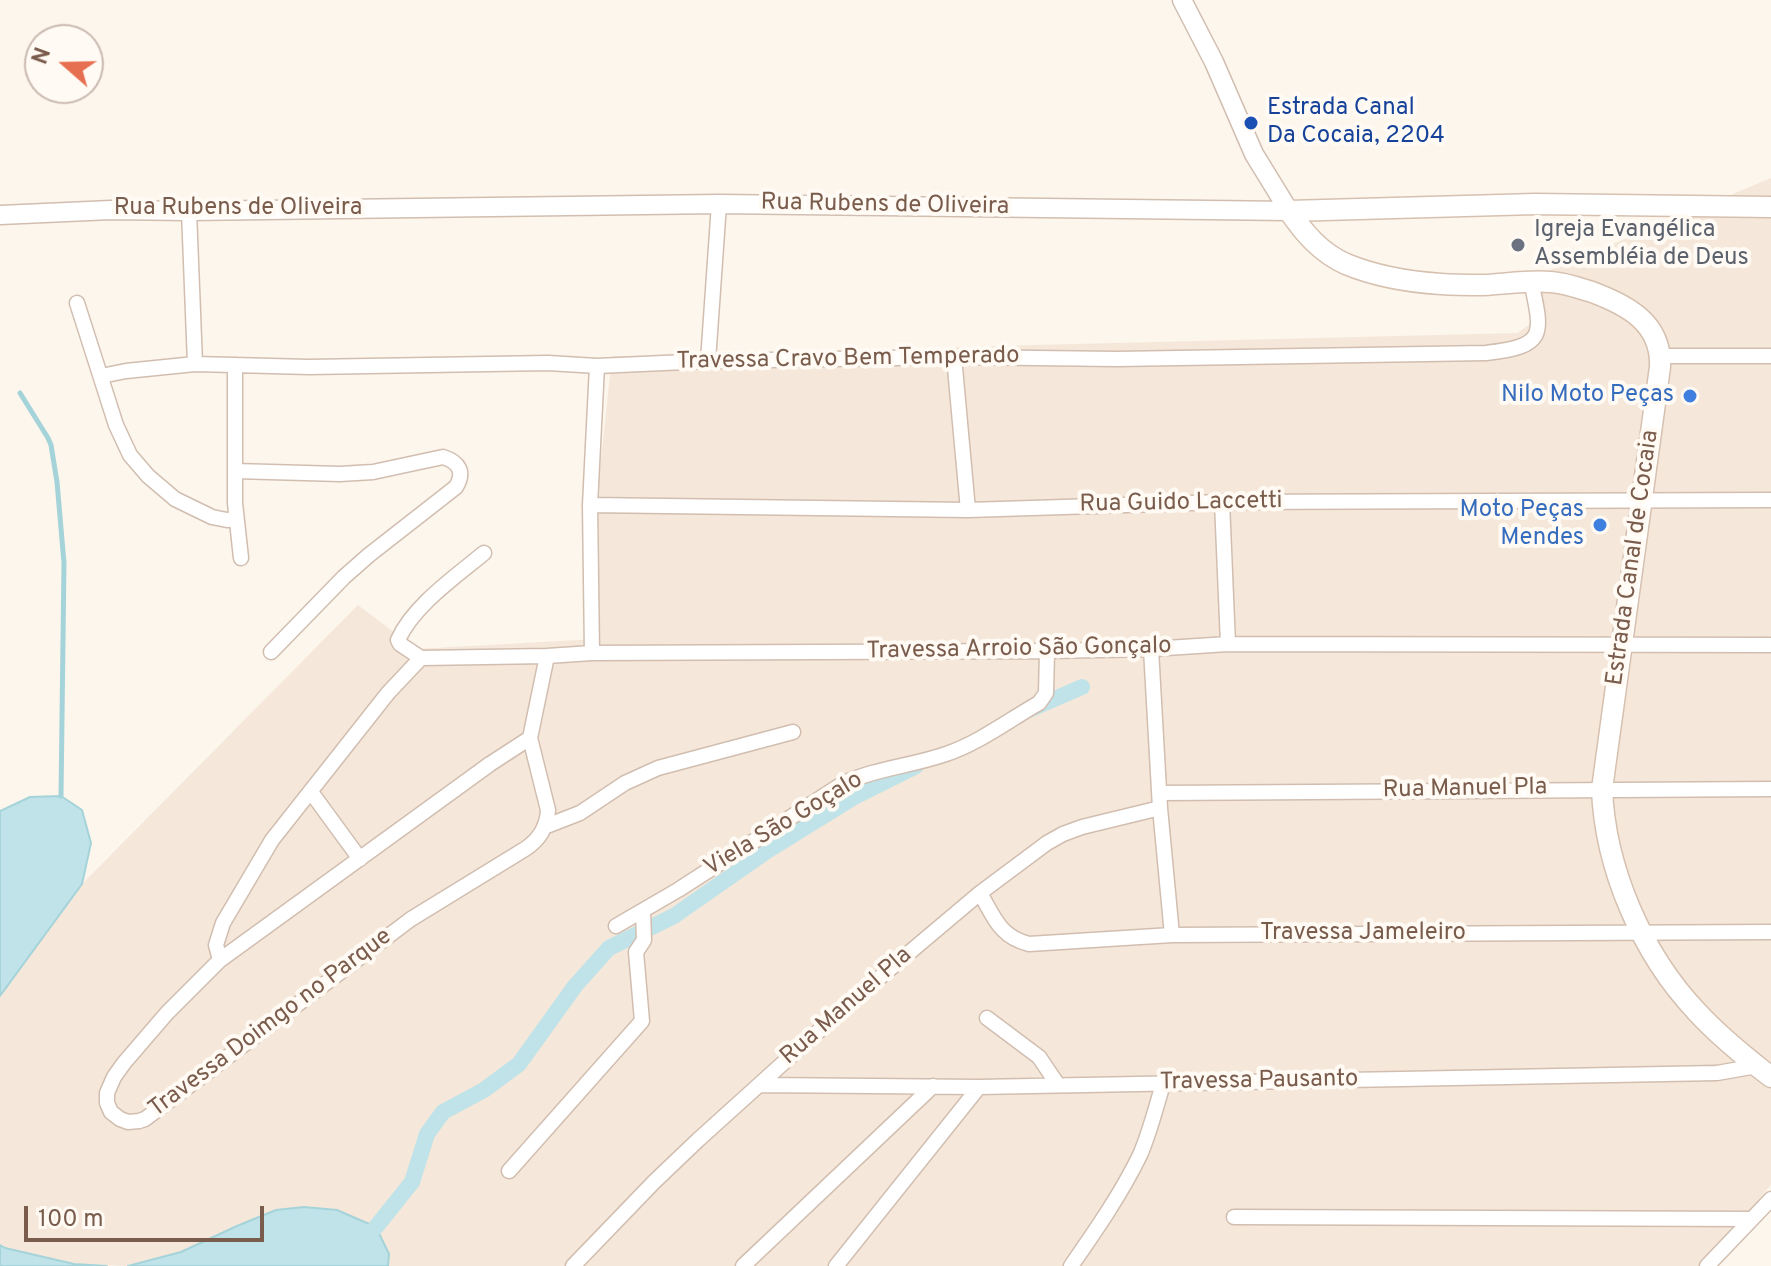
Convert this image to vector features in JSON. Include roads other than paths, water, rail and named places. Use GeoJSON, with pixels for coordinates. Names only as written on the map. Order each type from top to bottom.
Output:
{"type":"FeatureCollection","features":[{"type":"Feature","properties":{"kind":"main road","name":"Rua Rubens de Oliveira"},"geometry":{"type":"LineString","coordinates":[[1289,211],[1535,204],[1771,207]]}},
{"type":"Feature","properties":{"kind":"main road"},"geometry":{"type":"LineString","coordinates":[[1289,211],[1320,248],[1347,264],[1366,270],[1437,284],[1484,285],[1531,281],[1566,284],[1606,297],[1630,309],[1642,320],[1658,344],[1660,356]]}},
{"type":"Feature","properties":{"kind":"main road","name":"Estrada Canal de Cocaia"},"geometry":{"type":"LineString","coordinates":[[1660,356],[1602,789],[1606,835],[1620,886],[1652,952],[1681,994],[1713,1028],[1764,1072]]}},
{"type":"Feature","properties":{"kind":"street"},"geometry":{"type":"LineString","coordinates":[[1182,0],[1214,62],[1254,154],[1289,211]]}},
{"type":"Feature","properties":{"kind":"street"},"geometry":{"type":"LineString","coordinates":[[708,361],[719,204]]}},
{"type":"Feature","properties":{"kind":"street","name":"Rua Rubens de Oliveira"},"geometry":{"type":"LineString","coordinates":[[0,215],[111,210],[719,204],[1289,211]]}},
{"type":"Feature","properties":{"kind":"street"},"geometry":{"type":"LineString","coordinates":[[189,211],[195,364]]}},
{"type":"Feature","properties":{"kind":"street","name":"Travessa Cravo Bem Temperado"},"geometry":{"type":"LineString","coordinates":[[101,376],[195,364],[309,367],[548,363],[597,366],[954,357],[1219,358],[1486,353],[1511,350],[1531,342],[1539,323],[1531,281]]}},
{"type":"Feature","properties":{"kind":"street"},"geometry":{"type":"LineString","coordinates":[[77,303],[130,455],[148,476],[175,499],[221,519],[236,519]]}},
{"type":"Feature","properties":{"kind":"street"},"geometry":{"type":"LineString","coordinates":[[1660,356],[1771,356]]}},
{"type":"Feature","properties":{"kind":"street"},"geometry":{"type":"LineString","coordinates":[[954,357],[968,510]]}},
{"type":"Feature","properties":{"kind":"street"},"geometry":{"type":"LineString","coordinates":[[235,365],[236,519],[241,558]]}},
{"type":"Feature","properties":{"kind":"street"},"geometry":{"type":"LineString","coordinates":[[592,653],[590,505],[597,366]]}},
{"type":"Feature","properties":{"kind":"street"},"geometry":{"type":"LineString","coordinates":[[235,471],[373,472],[443,457],[452,461],[460,471],[459,481],[450,492],[344,577],[271,652]]}},
{"type":"Feature","properties":{"kind":"street","name":"Rua Guido Laccetti"},"geometry":{"type":"LineString","coordinates":[[590,505],[968,510],[1222,502],[1771,500]]}},
{"type":"Feature","properties":{"kind":"street"},"geometry":{"type":"LineString","coordinates":[[1222,502],[1228,644]]}},
{"type":"Feature","properties":{"kind":"street"},"geometry":{"type":"LineString","coordinates":[[220,960],[216,945],[223,923],[272,840],[388,693],[421,658],[398,642],[402,632],[420,609],[484,553]]}},
{"type":"Feature","properties":{"kind":"street","name":"Travessa Arroio São Gonçalo"},"geometry":{"type":"LineString","coordinates":[[421,658],[592,653],[1047,651],[1228,644],[1771,645]]}},
{"type":"Feature","properties":{"kind":"street"},"geometry":{"type":"LineString","coordinates":[[1151,649],[1172,935]]}},
{"type":"Feature","properties":{"kind":"street","name":"Viela São Goçalo"},"geometry":{"type":"LineString","coordinates":[[616,926],[643,913],[844,783],[864,774],[948,754],[1039,703],[1046,693],[1047,651]]}},
{"type":"Feature","properties":{"kind":"street"},"geometry":{"type":"LineString","coordinates":[[544,827],[546,802],[530,738],[547,656]]}},
{"type":"Feature","properties":{"kind":"street"},"geometry":{"type":"LineString","coordinates":[[544,827],[580,813],[625,783],[648,772],[793,732]]}},
{"type":"Feature","properties":{"kind":"street","name":"Travessa Doimgo no Parque"},"geometry":{"type":"LineString","coordinates":[[530,738],[220,960],[167,1013],[124,1063],[107,1093],[111,1112],[128,1122],[145,1119],[411,919],[535,842],[544,827]]}},
{"type":"Feature","properties":{"kind":"street","name":"Rua Manuel Pla"},"geometry":{"type":"LineString","coordinates":[[573,1266],[654,1182],[844,1008],[980,893],[1063,834],[1160,800],[1602,789],[1771,789]]}},
{"type":"Feature","properties":{"kind":"street"},"geometry":{"type":"LineString","coordinates":[[311,792],[360,859]]}},
{"type":"Feature","properties":{"kind":"street","name":"Travessa Jameleiro"},"geometry":{"type":"LineString","coordinates":[[980,893],[1001,929],[1010,937],[1029,944],[1172,935],[1771,932]]}},
{"type":"Feature","properties":{"kind":"street"},"geometry":{"type":"LineString","coordinates":[[509,1171],[642,1021],[636,952],[644,937],[643,913]]}},
{"type":"Feature","properties":{"kind":"street"},"geometry":{"type":"LineString","coordinates":[[987,1018],[1039,1057],[1058,1085]]}},
{"type":"Feature","properties":{"kind":"street","name":"Travessa Pausanto"},"geometry":{"type":"LineString","coordinates":[[761,1085],[979,1087],[1764,1072]]}},
{"type":"Feature","properties":{"kind":"street"},"geometry":{"type":"LineString","coordinates":[[1071,1266],[1141,1152],[1163,1084]]}},
{"type":"Feature","properties":{"kind":"street"},"geometry":{"type":"LineString","coordinates":[[743,1266],[933,1086]]}},
{"type":"Feature","properties":{"kind":"street"},"geometry":{"type":"LineString","coordinates":[[836,1266],[979,1087]]}},
{"type":"Feature","properties":{"kind":"street"},"geometry":{"type":"LineString","coordinates":[[1707,1266],[1771,1199]]}},
{"type":"Feature","properties":{"kind":"street"},"geometry":{"type":"LineString","coordinates":[[1234,1217],[1750,1219]]}},
{"type":"Feature","properties":{"kind":"water"},"geometry":{"type":"Polygon","coordinates":[[[61,796],[82,810],[91,843],[82,884],[0,996],[0,811],[30,797],[61,796]]]}},
{"type":"Feature","properties":{"kind":"water"},"geometry":{"type":"Polygon","coordinates":[[[304,1207],[337,1210],[376,1227],[389,1254],[388,1266],[128,1266],[181,1252],[276,1210],[304,1207]]]}},
{"type":"Feature","properties":{"kind":"water"},"geometry":{"type":"Polygon","coordinates":[[[0,1245],[74,1264],[107,1266],[0,1266],[0,1245]]]}},
{"type":"Feature","properties":{"kind":"waterway"},"geometry":{"type":"LineString","coordinates":[[20,393],[51,445],[57,482],[64,563],[61,796]]}},
{"type":"Feature","properties":{"kind":"waterway"},"geometry":{"type":"LineString","coordinates":[[1029,710],[1082,687]]}},
{"type":"Feature","properties":{"kind":"waterway"},"geometry":{"type":"LineString","coordinates":[[376,1227],[412,1182],[427,1134],[443,1112],[484,1090],[519,1064],[575,986],[609,948],[674,916],[767,851],[856,796],[916,766]]}},
{"type":"Feature","properties":{"kind":"place","name":"Estrada Canal Da Cocaia, 2204"},"geometry":{"type":"Point","coordinates":[1251,123]}},
{"type":"Feature","properties":{"kind":"place","name":"Igreja Evangélica Assembléia de Deus"},"geometry":{"type":"Point","coordinates":[1518,245]}},
{"type":"Feature","properties":{"kind":"place","name":"Nilo Moto Peças"},"geometry":{"type":"Point","coordinates":[1690,396]}},
{"type":"Feature","properties":{"kind":"place","name":"Moto Peças Mendes"},"geometry":{"type":"Point","coordinates":[1600,525]}}]}
